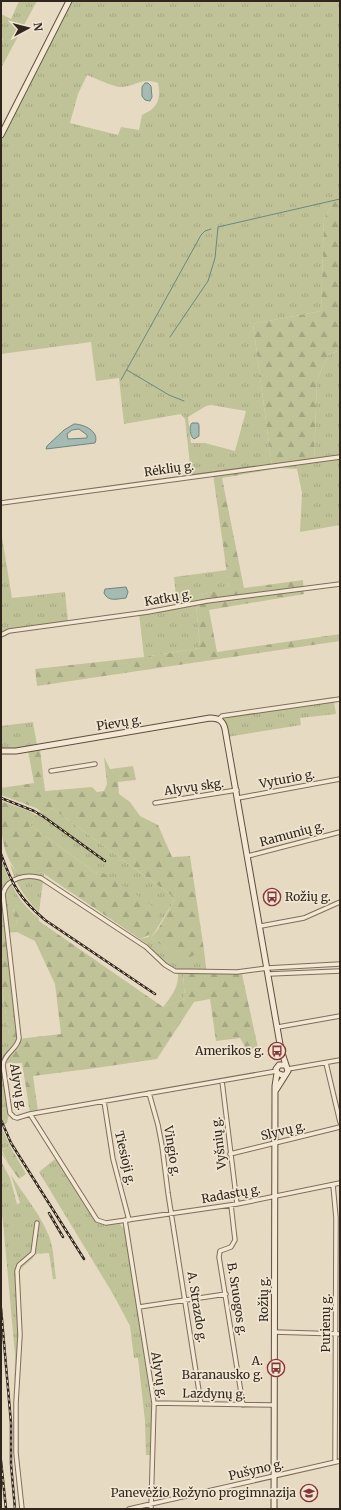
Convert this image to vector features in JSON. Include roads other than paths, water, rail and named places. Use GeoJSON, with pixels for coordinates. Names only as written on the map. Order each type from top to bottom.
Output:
{"type":"FeatureCollection","features":[{"type":"Feature","properties":{"kind":"street"},"geometry":{"type":"LineString","coordinates":[[1,135],[69,1]]}},
{"type":"Feature","properties":{"kind":"street","name":"Rėklių g."},"geometry":{"type":"LineString","coordinates":[[1,503],[340,457]]}},
{"type":"Feature","properties":{"kind":"street","name":"Katkų g."},"geometry":{"type":"LineString","coordinates":[[1,635],[9,631],[143,613],[214,600],[340,584]]}},
{"type":"Feature","properties":{"kind":"street"},"geometry":{"type":"LineString","coordinates":[[219,719],[222,716],[253,710],[340,699]]}},
{"type":"Feature","properties":{"kind":"street","name":"Pievų g."},"geometry":{"type":"LineString","coordinates":[[1,751],[16,751],[210,718],[219,719]]}},
{"type":"Feature","properties":{"kind":"street","name":"Rožių g."},"geometry":{"type":"LineString","coordinates":[[219,719],[224,725],[227,737],[261,926],[281,1050],[287,1067],[285,1075],[276,1090]]}},
{"type":"Feature","properties":{"kind":"street"},"geometry":{"type":"LineString","coordinates":[[51,771],[95,764]]}},
{"type":"Feature","properties":{"kind":"street","name":"Vyturio g."},"geometry":{"type":"LineString","coordinates":[[238,798],[340,779]]}},
{"type":"Feature","properties":{"kind":"street","name":"Alyvų skg."},"geometry":{"type":"LineString","coordinates":[[155,803],[236,790]]}},
{"type":"Feature","properties":{"kind":"street","name":"Ramunių g."},"geometry":{"type":"LineString","coordinates":[[248,856],[340,832]]}},
{"type":"Feature","properties":{"kind":"street","name":"Alyvų g."},"geometry":{"type":"LineString","coordinates":[[151,1507],[154,1403],[138,1307],[127,1220],[106,1224],[97,1220],[30,1114],[17,1118],[10,1113],[2,1065],[6,1054],[17,1045],[19,1038],[4,894],[7,886],[12,882],[24,876],[36,876],[146,947],[165,965],[175,971],[268,971]]}},
{"type":"Feature","properties":{"kind":"street"},"geometry":{"type":"LineString","coordinates":[[261,926],[304,918],[340,902]]}},
{"type":"Feature","properties":{"kind":"street"},"geometry":{"type":"LineString","coordinates":[[268,971],[340,964]]}},
{"type":"Feature","properties":{"kind":"street"},"geometry":{"type":"LineString","coordinates":[[268,971],[340,971]]}},
{"type":"Feature","properties":{"kind":"street"},"geometry":{"type":"LineString","coordinates":[[278,1027],[340,1016]]}},
{"type":"Feature","properties":{"kind":"street","name":"Rožių g."},"geometry":{"type":"LineString","coordinates":[[274,1509],[274,1196],[276,1090],[277,1070],[281,1050]]}},
{"type":"Feature","properties":{"kind":"street"},"geometry":{"type":"LineString","coordinates":[[30,1114],[277,1070],[282,1064],[287,1067],[340,1060]]}},
{"type":"Feature","properties":{"kind":"street"},"geometry":{"type":"LineString","coordinates":[[326,1063],[340,1122]]}},
{"type":"Feature","properties":{"kind":"street"},"geometry":{"type":"LineString","coordinates":[[277,1070],[282,1076],[285,1075]]}},
{"type":"Feature","properties":{"kind":"street","name":"Vyšnių g."},"geometry":{"type":"LineString","coordinates":[[222,1080],[237,1204]]}},
{"type":"Feature","properties":{"kind":"street","name":"Vingio g."},"geometry":{"type":"LineString","coordinates":[[149,1093],[160,1134],[172,1213]]}},
{"type":"Feature","properties":{"kind":"street","name":"Tiesioji g."},"geometry":{"type":"LineString","coordinates":[[104,1101],[113,1159],[127,1220]]}},
{"type":"Feature","properties":{"kind":"street","name":"Slyvų g."},"geometry":{"type":"LineString","coordinates":[[230,1154],[340,1127]]}},
{"type":"Feature","properties":{"kind":"street","name":"Radastų g."},"geometry":{"type":"LineString","coordinates":[[127,1220],[237,1204],[340,1183]]}},
{"type":"Feature","properties":{"kind":"street","name":"Purienų g."},"geometry":{"type":"LineString","coordinates":[[333,1184],[336,1218],[338,1334],[335,1462]]}},
{"type":"Feature","properties":{"kind":"street","name":"B. Sruogos g."},"geometry":{"type":"LineString","coordinates":[[231,1204],[235,1240],[231,1247],[220,1251],[220,1257],[243,1405]]}},
{"type":"Feature","properties":{"kind":"street","name":"A. Strazdo g."},"geometry":{"type":"LineString","coordinates":[[172,1213],[201,1404]]}},
{"type":"Feature","properties":{"kind":"street"},"geometry":{"type":"LineString","coordinates":[[22,1509],[16,1453],[16,1403],[20,1335],[17,1271],[19,1265],[33,1253],[37,1223]]}},
{"type":"Feature","properties":{"kind":"street"},"geometry":{"type":"LineString","coordinates":[[138,1307],[226,1294]]}},
{"type":"Feature","properties":{"kind":"street"},"geometry":{"type":"LineString","coordinates":[[274,1332],[338,1334]]}},
{"type":"Feature","properties":{"kind":"street","name":"Lazdynų g."},"geometry":{"type":"LineString","coordinates":[[154,1403],[273,1405]]}},
{"type":"Feature","properties":{"kind":"street","name":"Pušyno g."},"geometry":{"type":"LineString","coordinates":[[130,1509],[151,1507],[340,1461]]}},
{"type":"Feature","properties":{"kind":"water"},"geometry":{"type":"Polygon","coordinates":[[[145,83],[148,83],[151,86],[152,97],[150,101],[145,100],[142,96],[142,87],[145,83]]]}},
{"type":"Feature","properties":{"kind":"water"},"geometry":{"type":"Polygon","coordinates":[[[192,423],[198,423],[199,425],[199,436],[194,439],[190,432],[190,426],[192,423]]]}},
{"type":"Feature","properties":{"kind":"water"},"geometry":{"type":"Polygon","coordinates":[[[74,424],[82,425],[93,432],[96,439],[95,443],[46,449],[47,446],[64,430],[74,424]],[[79,429],[72,430],[67,434],[68,439],[87,438],[87,435],[79,429]]]}},
{"type":"Feature","properties":{"kind":"water"},"geometry":{"type":"Polygon","coordinates":[[[126,587],[128,592],[126,598],[110,599],[104,593],[105,589],[126,587]]]}},
{"type":"Feature","properties":{"kind":"waterway"},"geometry":{"type":"LineString","coordinates":[[170,337],[208,281],[215,258],[218,227],[340,199]]}},
{"type":"Feature","properties":{"kind":"waterway"},"geometry":{"type":"LineString","coordinates":[[121,380],[201,235],[205,231],[211,229]]}},
{"type":"Feature","properties":{"kind":"waterway"},"geometry":{"type":"LineString","coordinates":[[127,370],[169,395],[184,401]]}},
{"type":"Feature","properties":{"kind":"railway"},"geometry":{"type":"LineString","coordinates":[[1,798],[34,811],[44,817],[105,861]]}},
{"type":"Feature","properties":{"kind":"railway"},"geometry":{"type":"LineString","coordinates":[[1,854],[13,883],[23,898],[36,912],[45,920],[155,994]]}},
{"type":"Feature","properties":{"kind":"railway"},"geometry":{"type":"LineString","coordinates":[[1,1120],[11,1143],[84,1259]]}},
{"type":"Feature","properties":{"kind":"railway"},"geometry":{"type":"LineString","coordinates":[[49,1213],[63,1237]]}},
{"type":"Feature","properties":{"kind":"railway"},"geometry":{"type":"LineString","coordinates":[[1,1308],[11,1423],[11,1464],[15,1509]]}},
{"type":"Feature","properties":{"kind":"railway"},"geometry":{"type":"LineString","coordinates":[[1,1461],[6,1509]]}},
{"type":"Feature","properties":{"kind":"place","name":"Rožių g."},"geometry":{"type":"Point","coordinates":[272,897]}},
{"type":"Feature","properties":{"kind":"place","name":"Amerikos g."},"geometry":{"type":"Point","coordinates":[277,1051]}},
{"type":"Feature","properties":{"kind":"place","name":"A. Baranausko g."},"geometry":{"type":"Point","coordinates":[276,1368]}},
{"type":"Feature","properties":{"kind":"place","name":"Panevėžio Rožyno progimnazija"},"geometry":{"type":"Point","coordinates":[309,1493]}}]}
